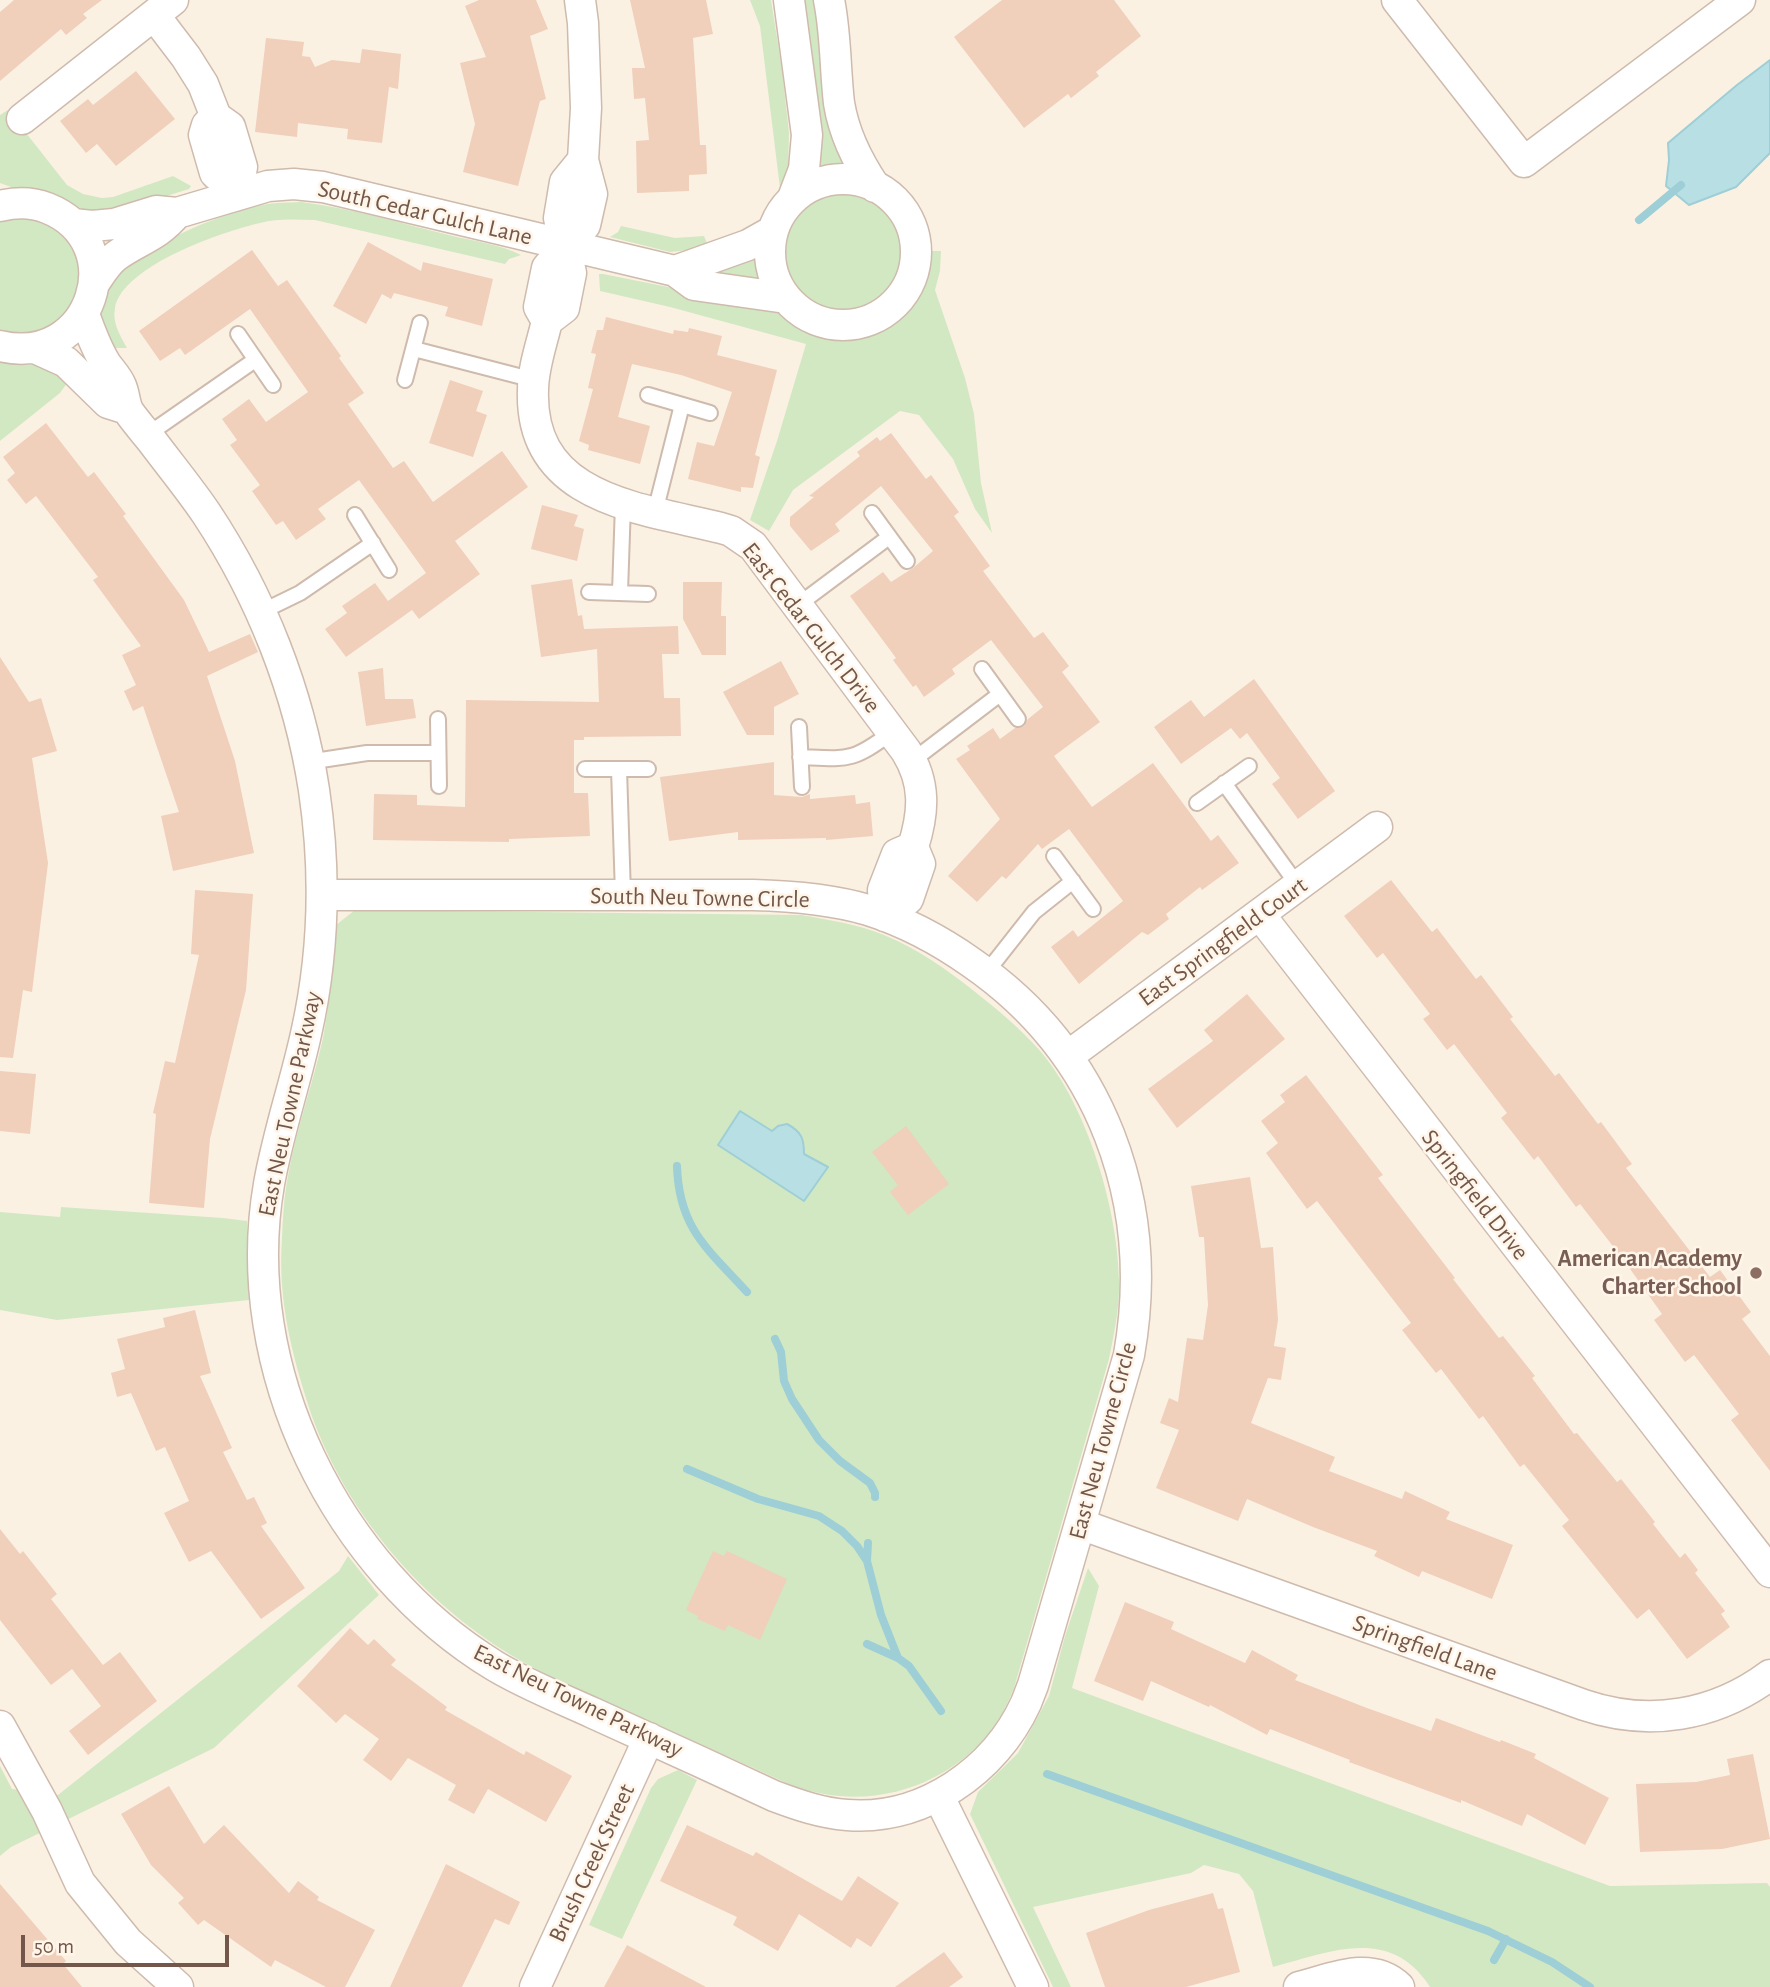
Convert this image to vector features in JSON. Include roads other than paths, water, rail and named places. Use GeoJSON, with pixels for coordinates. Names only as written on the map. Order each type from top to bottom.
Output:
{"type":"FeatureCollection","features":[{"type":"Feature","properties":{"kind":"street","name":"East Cedar Gulch Drive"},"geometry":{"type":"LineString","coordinates":[[580,0],[586,108],[583,160],[592,194],[585,225],[547,268],[539,307],[547,321],[534,380],[534,420],[551,455],[570,477],[584,488],[622,504],[721,528],[742,538],[762,558],[892,732],[912,761],[920,782],[923,808],[913,847],[920,864],[908,899],[886,916]]}},
{"type":"Feature","properties":{"kind":"street"},"geometry":{"type":"LineString","coordinates":[[789,0],[807,135],[804,169],[793,198]]}},
{"type":"Feature","properties":{"kind":"street"},"geometry":{"type":"LineString","coordinates":[[829,0],[835,31],[842,116],[856,158],[876,187]]}},
{"type":"Feature","properties":{"kind":"street"},"geometry":{"type":"LineString","coordinates":[[1397,0],[1524,162],[1740,0]]}},
{"type":"Feature","properties":{"kind":"street"},"geometry":{"type":"LineString","coordinates":[[22,119],[163,8],[199,77],[216,117],[230,127],[242,167],[237,194]]}},
{"type":"Feature","properties":{"kind":"street"},"geometry":{"type":"LineString","coordinates":[[832,180],[855,180],[876,187],[902,210],[915,242],[913,273],[898,301],[872,319],[841,326],[811,318],[786,298],[776,284],[770,248],[773,231],[781,213],[793,198],[811,186],[832,180]]}},
{"type":"Feature","properties":{"kind":"street","name":"South Cedar Gulch Lane"},"geometry":{"type":"LineString","coordinates":[[73,224],[92,226],[114,223],[156,211],[177,213],[237,194],[281,184],[323,187],[565,247],[675,271],[694,285],[786,298]]}},
{"type":"Feature","properties":{"kind":"street"},"geometry":{"type":"LineString","coordinates":[[0,346],[15,349],[35,348],[55,342],[72,330],[84,314],[95,282],[93,261],[86,241],[73,224],[57,212],[39,205],[7,202]]}},
{"type":"Feature","properties":{"kind":"street","name":"South Cedar Gulch Lane"},"geometry":{"type":"LineString","coordinates":[[95,282],[116,256],[163,229],[177,213]]}},
{"type":"Feature","properties":{"kind":"street"},"geometry":{"type":"LineString","coordinates":[[675,271],[733,251],[773,231]]}},
{"type":"Feature","properties":{"kind":"street","name":"East Neu Towne Parkway"},"geometry":{"type":"LineString","coordinates":[[84,314],[100,353],[121,386],[127,409],[212,523],[261,612],[295,703],[309,762],[318,825],[322,895],[318,966],[310,1018],[272,1172],[265,1226],[265,1275],[269,1317],[284,1387],[303,1442],[324,1486],[368,1551],[401,1590],[442,1628],[499,1668],[803,1807],[826,1813],[865,1816],[888,1813],[939,1797]]}},
{"type":"Feature","properties":{"kind":"street","name":"East Neu Towne Parkway"},"geometry":{"type":"LineString","coordinates":[[35,348],[66,362],[108,402],[127,409]]}},
{"type":"Feature","properties":{"kind":"street","name":"East Springfield Court"},"geometry":{"type":"LineString","coordinates":[[1068,1056],[1377,827]]}},
{"type":"Feature","properties":{"kind":"street","name":"South Neu Towne Circle"},"geometry":{"type":"LineString","coordinates":[[322,895],[782,895],[826,901],[886,916],[931,937],[986,973],[1034,1015],[1068,1056]]}},
{"type":"Feature","properties":{"kind":"street","name":"Springfield Drive"},"geometry":{"type":"LineString","coordinates":[[1260,915],[1770,1572]]}},
{"type":"Feature","properties":{"kind":"street","name":"East Neu Towne Circle"},"geometry":{"type":"LineString","coordinates":[[939,1797],[993,1754],[1020,1716],[1033,1685],[1129,1355],[1136,1308],[1137,1272],[1128,1195],[1117,1157],[1094,1100],[1068,1056]]}},
{"type":"Feature","properties":{"kind":"street","name":"Springfield Lane"},"geometry":{"type":"LineString","coordinates":[[1080,1524],[1606,1712],[1650,1717],[1685,1714],[1719,1704],[1751,1689],[1770,1675]]}},
{"type":"Feature","properties":{"kind":"street"},"geometry":{"type":"LineString","coordinates":[[0,1726],[47,1811],[80,1884],[128,1942],[178,1987]]}},
{"type":"Feature","properties":{"kind":"street","name":"Brush Creek Street"},"geometry":{"type":"LineString","coordinates":[[535,1987],[649,1738]]}},
{"type":"Feature","properties":{"kind":"street"},"geometry":{"type":"LineString","coordinates":[[939,1797],[1033,1987]]}},
{"type":"Feature","properties":{"kind":"street"},"geometry":{"type":"LineString","coordinates":[[1299,1987],[1357,1972],[1372,1972],[1399,1987]]}},
{"type":"Feature","properties":{"kind":"lane"},"geometry":{"type":"LineString","coordinates":[[405,380],[420,323]]}},
{"type":"Feature","properties":{"kind":"lane"},"geometry":{"type":"LineString","coordinates":[[238,334],[273,385]]}},
{"type":"Feature","properties":{"kind":"lane"},"geometry":{"type":"LineString","coordinates":[[414,349],[534,380]]}},
{"type":"Feature","properties":{"kind":"lane"},"geometry":{"type":"LineString","coordinates":[[147,435],[255,360]]}},
{"type":"Feature","properties":{"kind":"lane"},"geometry":{"type":"LineString","coordinates":[[648,395],[710,413]]}},
{"type":"Feature","properties":{"kind":"lane"},"geometry":{"type":"LineString","coordinates":[[655,512],[682,405]]}},
{"type":"Feature","properties":{"kind":"lane"},"geometry":{"type":"LineString","coordinates":[[620,592],[622,504]]}},
{"type":"Feature","properties":{"kind":"lane"},"geometry":{"type":"LineString","coordinates":[[872,513],[908,561]]}},
{"type":"Feature","properties":{"kind":"lane"},"geometry":{"type":"LineString","coordinates":[[355,515],[389,570]]}},
{"type":"Feature","properties":{"kind":"lane"},"geometry":{"type":"LineString","coordinates":[[798,605],[889,537]]}},
{"type":"Feature","properties":{"kind":"lane"},"geometry":{"type":"LineString","coordinates":[[261,612],[300,593],[373,543]]}},
{"type":"Feature","properties":{"kind":"lane"},"geometry":{"type":"LineString","coordinates":[[589,592],[649,594]]}},
{"type":"Feature","properties":{"kind":"lane"},"geometry":{"type":"LineString","coordinates":[[982,669],[1018,719]]}},
{"type":"Feature","properties":{"kind":"lane"},"geometry":{"type":"LineString","coordinates":[[912,761],[1000,694]]}},
{"type":"Feature","properties":{"kind":"lane"},"geometry":{"type":"LineString","coordinates":[[438,719],[439,786]]}},
{"type":"Feature","properties":{"kind":"lane"},"geometry":{"type":"LineString","coordinates":[[799,727],[802,787]]}},
{"type":"Feature","properties":{"kind":"lane"},"geometry":{"type":"LineString","coordinates":[[800,757],[853,757],[866,752],[892,732]]}},
{"type":"Feature","properties":{"kind":"lane"},"geometry":{"type":"LineString","coordinates":[[309,762],[367,753],[438,753]]}},
{"type":"Feature","properties":{"kind":"lane"},"geometry":{"type":"LineString","coordinates":[[1197,803],[1249,766]]}},
{"type":"Feature","properties":{"kind":"lane"},"geometry":{"type":"LineString","coordinates":[[585,769],[648,769]]}},
{"type":"Feature","properties":{"kind":"lane"},"geometry":{"type":"LineString","coordinates":[[619,769],[623,895]]}},
{"type":"Feature","properties":{"kind":"lane"},"geometry":{"type":"LineString","coordinates":[[1224,783],[1299,887]]}},
{"type":"Feature","properties":{"kind":"lane"},"geometry":{"type":"LineString","coordinates":[[1054,856],[1093,909]]}},
{"type":"Feature","properties":{"kind":"lane"},"geometry":{"type":"LineString","coordinates":[[986,973],[1034,912],[1073,881]]}},
{"type":"Feature","properties":{"kind":"water"},"geometry":{"type":"Polygon","coordinates":[[[1770,60],[1770,153],[1736,187],[1689,205],[1666,186],[1668,143],[1770,60]]]}},
{"type":"Feature","properties":{"kind":"water"},"geometry":{"type":"Polygon","coordinates":[[[740,1111],[772,1131],[787,1124],[792,1127],[801,1136],[804,1154],[828,1167],[804,1201],[718,1145],[740,1111]]]}},
{"type":"Feature","properties":{"kind":"waterway"},"geometry":{"type":"LineString","coordinates":[[1639,220],[1681,185]]}},
{"type":"Feature","properties":{"kind":"waterway"},"geometry":{"type":"LineString","coordinates":[[677,1166],[683,1206],[690,1222],[708,1250],[747,1292]]}},
{"type":"Feature","properties":{"kind":"waterway"},"geometry":{"type":"LineString","coordinates":[[775,1339],[781,1352],[784,1381],[792,1399],[819,1440],[840,1461],[870,1483],[875,1497]]}},
{"type":"Feature","properties":{"kind":"waterway"},"geometry":{"type":"LineString","coordinates":[[687,1469],[758,1499],[819,1516],[842,1531],[867,1561],[881,1615],[898,1658]]}},
{"type":"Feature","properties":{"kind":"waterway"},"geometry":{"type":"LineString","coordinates":[[867,1561],[868,1543]]}},
{"type":"Feature","properties":{"kind":"waterway"},"geometry":{"type":"LineString","coordinates":[[867,1644],[909,1666],[941,1711]]}},
{"type":"Feature","properties":{"kind":"waterway"},"geometry":{"type":"LineString","coordinates":[[1047,1774],[1488,1931],[1552,1962],[1590,1987]]}},
{"type":"Feature","properties":{"kind":"waterway"},"geometry":{"type":"LineString","coordinates":[[1494,1960],[1506,1939]]}},
{"type":"Feature","properties":{"kind":"place","name":"American Academy Charter School"},"geometry":{"type":"Point","coordinates":[1756,1273]}}]}
